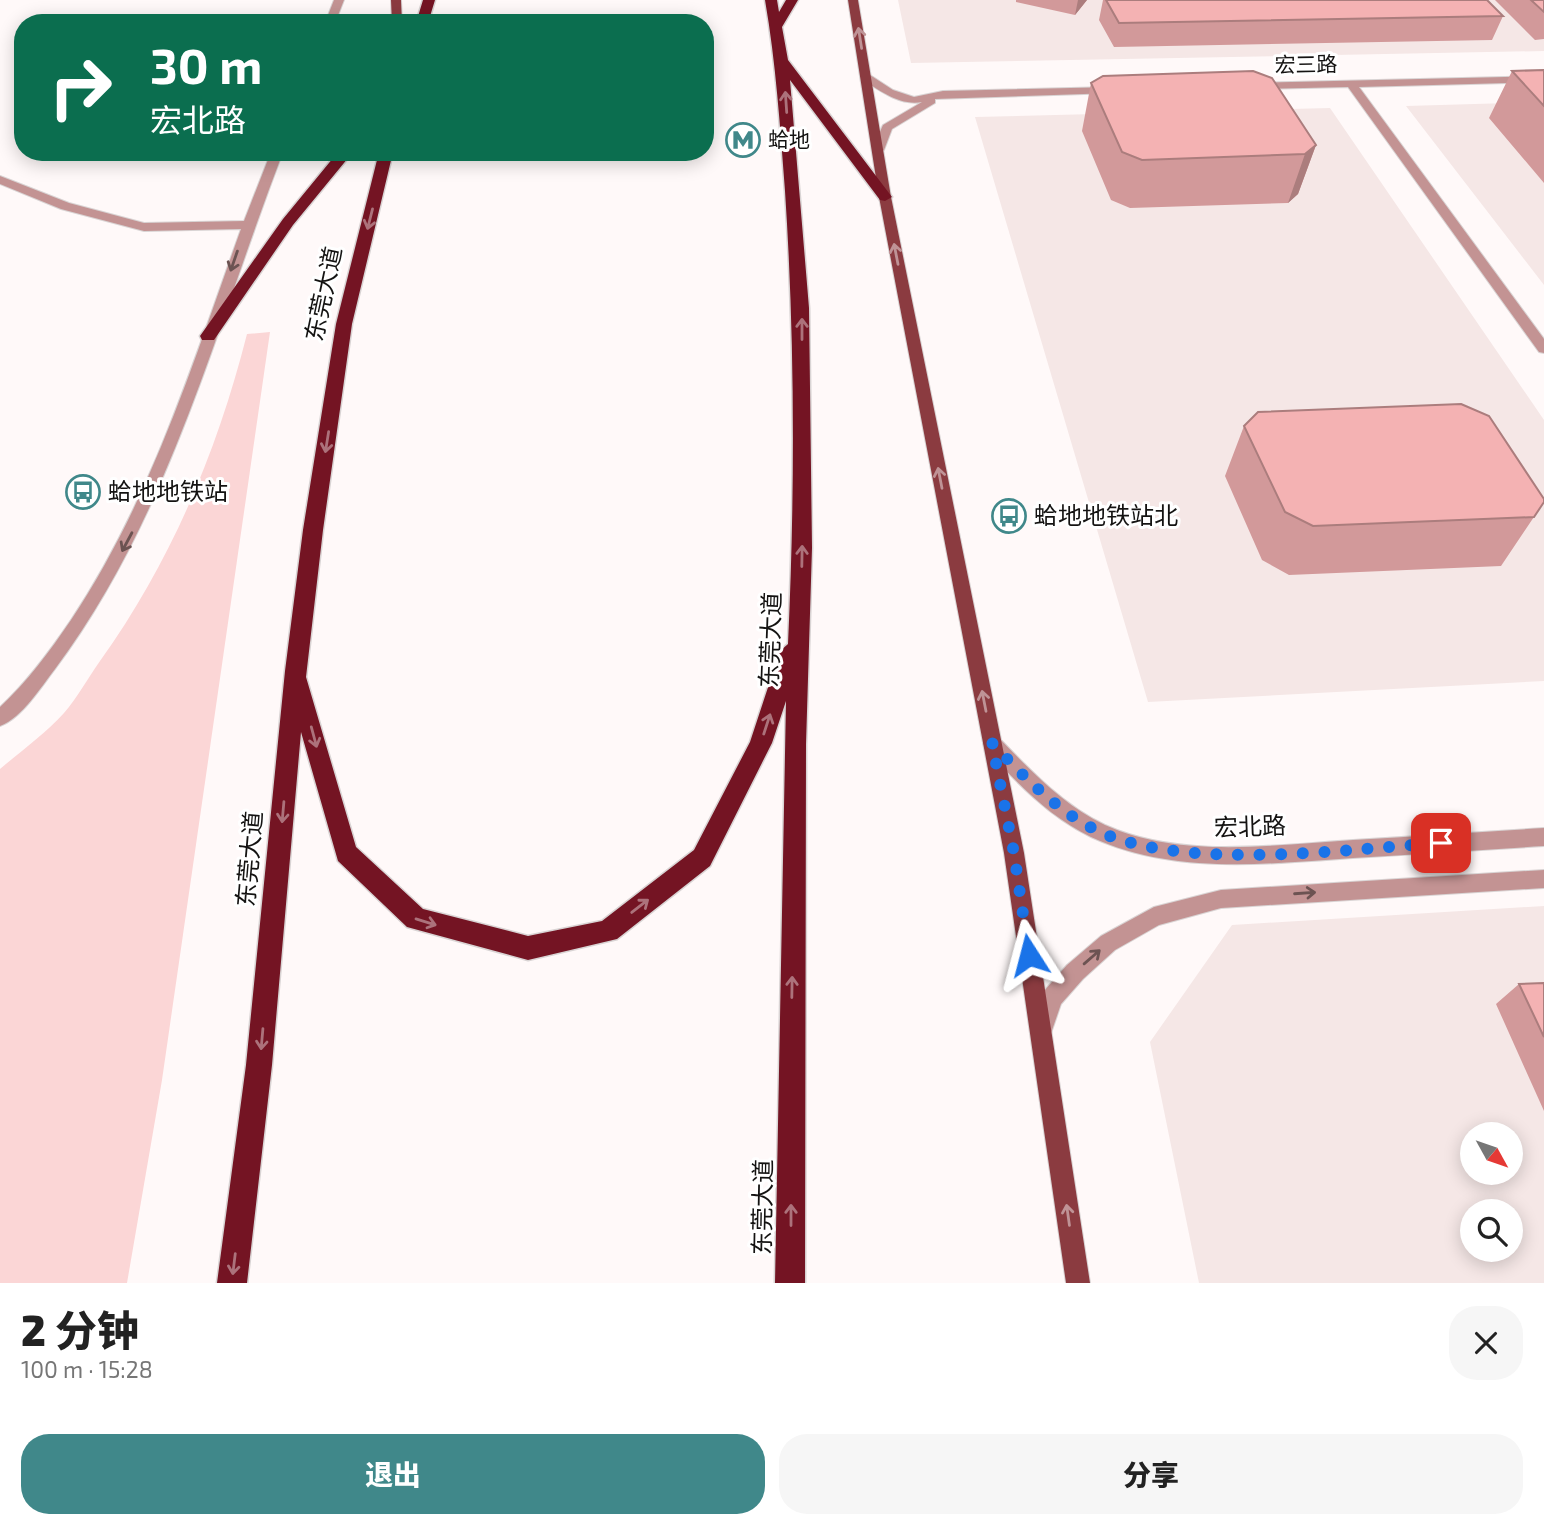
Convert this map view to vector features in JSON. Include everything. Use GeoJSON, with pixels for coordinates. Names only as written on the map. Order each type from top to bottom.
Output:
{"type":"FeatureCollection","features":[{"type":"Feature","properties":{"kind":"highway","name":"东莞大道"},"geometry":{"type":"LineString","coordinates":[[771,0],[778,26],[782,60],[802,308],[790,1283]]}},
{"type":"Feature","properties":{"kind":"highway"},"geometry":{"type":"LineString","coordinates":[[778,26],[792,0]]}},
{"type":"Feature","properties":{"kind":"highway"},"geometry":{"type":"LineString","coordinates":[[782,60],[885,197]]}},
{"type":"Feature","properties":{"kind":"highway"},"geometry":{"type":"LineString","coordinates":[[208,336],[288,222],[339,161]]}},
{"type":"Feature","properties":{"kind":"highway","name":"东莞大道"},"geometry":{"type":"LineString","coordinates":[[232,1283],[259,1065],[296,671],[344,324],[384,161]]}},
{"type":"Feature","properties":{"kind":"highway"},"geometry":{"type":"LineString","coordinates":[[296,671],[346,853],[416,919],[528,948],[608,931],[702,858],[761,743],[800,624]]}},
{"type":"Feature","properties":{"kind":"main road"},"geometry":{"type":"LineString","coordinates":[[853,0],[885,197],[1014,853],[1078,1283]]}},
{"type":"Feature","properties":{"kind":"street"},"geometry":{"type":"LineString","coordinates":[[866,77],[889,92],[913,100],[943,94],[1133,89]]}},
{"type":"Feature","properties":{"kind":"street","name":"宏三路"},"geometry":{"type":"LineString","coordinates":[[1242,86],[1544,79]]}},
{"type":"Feature","properties":{"kind":"street"},"geometry":{"type":"LineString","coordinates":[[1351,83],[1544,349]]}},
{"type":"Feature","properties":{"kind":"street"},"geometry":{"type":"LineString","coordinates":[[878,150],[887,127],[943,94]]}},
{"type":"Feature","properties":{"kind":"street"},"geometry":{"type":"LineString","coordinates":[[0,718],[23,699],[86,614],[126,546],[155,488],[191,396],[208,336],[247,225],[273,161]]}},
{"type":"Feature","properties":{"kind":"street"},"geometry":{"type":"LineString","coordinates":[[0,180],[65,206],[144,227],[247,225]]}},
{"type":"Feature","properties":{"kind":"street"},"geometry":{"type":"LineString","coordinates":[[1527,326],[1544,325]]}},
{"type":"Feature","properties":{"kind":"street","name":"宏北路"},"geometry":{"type":"LineString","coordinates":[[992,743],[1022,775],[1097,831],[1147,848],[1217,854],[1544,837]]}},
{"type":"Feature","properties":{"kind":"street"},"geometry":{"type":"LineString","coordinates":[[1041,1031],[1052,998],[1075,972],[1108,943],[1154,917],[1221,899],[1544,879]]}},
{"type":"Feature","properties":{"kind":"shaded area"},"geometry":{"type":"Polygon","coordinates":[[[898,0],[1544,0],[1544,51],[911,63],[898,0]]]}},
{"type":"Feature","properties":{"kind":"shaded area"},"geometry":{"type":"Polygon","coordinates":[[[1544,102],[1544,285],[1406,106],[1544,102]]]}},
{"type":"Feature","properties":{"kind":"shaded area"},"geometry":{"type":"Polygon","coordinates":[[[1330,108],[1544,420],[1544,681],[1148,702],[975,117],[1330,108]]]}},
{"type":"Feature","properties":{"kind":"shaded area"},"geometry":{"type":"Polygon","coordinates":[[[270,332],[162,1080],[127,1283],[0,1283],[0,769],[64,713],[149,585],[189,505],[206,463],[247,334],[270,332]]]}},
{"type":"Feature","properties":{"kind":"shaded area"},"geometry":{"type":"Polygon","coordinates":[[[1544,906],[1544,1283],[1199,1283],[1150,1042],[1232,925],[1544,906]]]}},
{"type":"Feature","properties":{"kind":"building"},"geometry":{"type":"Polygon","coordinates":[[[1106,0],[1487,0],[1503,16],[1119,23],[1106,0]]]}},
{"type":"Feature","properties":{"kind":"building"},"geometry":{"type":"Polygon","coordinates":[[[1531,0],[1544,0],[1544,12],[1531,0]]]}},
{"type":"Feature","properties":{"kind":"building"},"geometry":{"type":"Polygon","coordinates":[[[1544,70],[1544,106],[1512,71],[1544,70]]]}},
{"type":"Feature","properties":{"kind":"building"},"geometry":{"type":"Polygon","coordinates":[[[1253,71],[1272,78],[1316,145],[1305,154],[1142,160],[1122,152],[1091,83],[1103,76],[1253,71]]]}},
{"type":"Feature","properties":{"kind":"building"},"geometry":{"type":"Polygon","coordinates":[[[1461,404],[1489,416],[1544,499],[1534,517],[1313,526],[1285,512],[1244,426],[1258,412],[1461,404]]]}},
{"type":"Feature","properties":{"kind":"building"},"geometry":{"type":"Polygon","coordinates":[[[1544,983],[1544,1037],[1519,984],[1544,983]]]}},
{"type":"Feature","properties":{"kind":"place","name":"蛤地"},"geometry":{"type":"Point","coordinates":[743,140]}},
{"type":"Feature","properties":{"kind":"place","name":"蛤地地铁站"},"geometry":{"type":"Point","coordinates":[83,492]}},
{"type":"Feature","properties":{"kind":"place","name":"蛤地地铁站北"},"geometry":{"type":"Point","coordinates":[1009,516]}},
{"type":"Feature","properties":{"kind":"route"},"geometry":{"type":"LineString","coordinates":[[1029,955],[1014,853],[992,743],[1022,775],[1097,831],[1147,848],[1203,854],[1441,843]]}}]}
